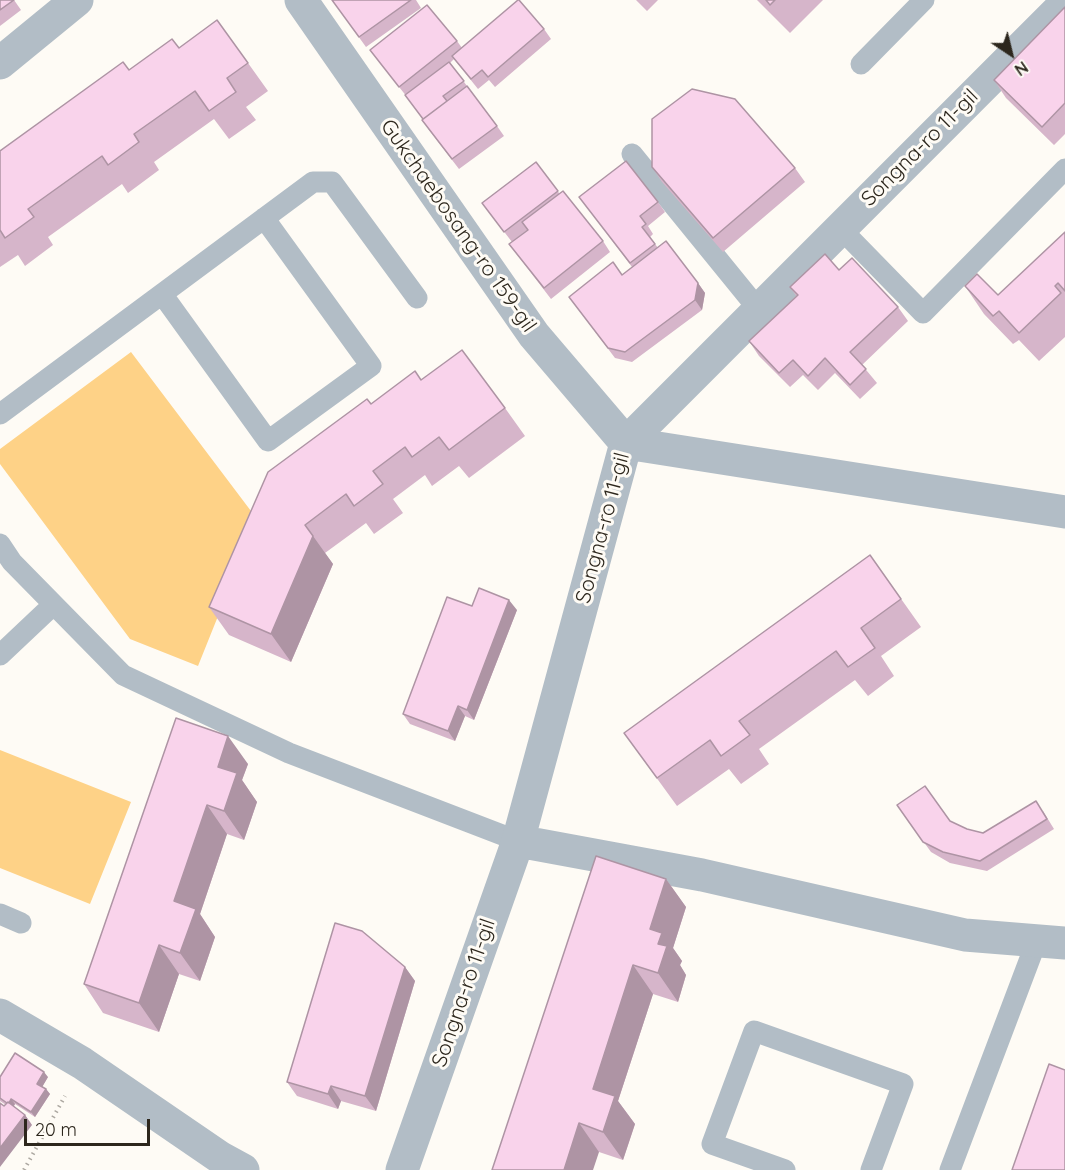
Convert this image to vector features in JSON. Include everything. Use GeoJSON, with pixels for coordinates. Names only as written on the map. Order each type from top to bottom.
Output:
{"type":"FeatureCollection","features":[{"type":"Feature","properties":{"kind":"street"},"geometry":{"type":"LineString","coordinates":[[0,63],[77,0]]}},
{"type":"Feature","properties":{"kind":"street","name":"Gukchaebosang-ro 159-gil"},"geometry":{"type":"LineString","coordinates":[[301,0],[534,335],[626,443]]}},
{"type":"Feature","properties":{"kind":"street","name":"Songna-ro 11-gil"},"geometry":{"type":"LineString","coordinates":[[402,1170],[518,840],[626,443],[1065,4]]}},
{"type":"Feature","properties":{"kind":"street"},"geometry":{"type":"LineString","coordinates":[[626,443],[1065,512]]}},
{"type":"Feature","properties":{"kind":"street"},"geometry":{"type":"LineString","coordinates":[[518,840],[702,875],[964,935],[1051,941]]}},
{"type":"Feature","properties":{"kind":"street"},"geometry":{"type":"LineString","coordinates":[[0,1015],[82,1063],[221,1158],[243,1170]]}},
{"type":"Feature","properties":{"kind":"lane"},"geometry":{"type":"LineString","coordinates":[[861,64],[924,0]]}},
{"type":"Feature","properties":{"kind":"lane"},"geometry":{"type":"LineString","coordinates":[[632,154],[759,310]]}},
{"type":"Feature","properties":{"kind":"lane"},"geometry":{"type":"LineString","coordinates":[[840,228],[922,313],[1065,169]]}},
{"type":"Feature","properties":{"kind":"lane"},"geometry":{"type":"LineString","coordinates":[[0,414],[313,182],[332,182],[417,297]]}},
{"type":"Feature","properties":{"kind":"lane"},"geometry":{"type":"LineString","coordinates":[[162,294],[268,441],[371,366],[264,218]]}},
{"type":"Feature","properties":{"kind":"lane"},"geometry":{"type":"LineString","coordinates":[[0,544],[12,562],[123,675],[289,753],[518,840]]}},
{"type":"Feature","properties":{"kind":"lane"},"geometry":{"type":"LineString","coordinates":[[0,655],[53,605]]}},
{"type":"Feature","properties":{"kind":"lane"},"geometry":{"type":"LineString","coordinates":[[0,914],[21,923]]}},
{"type":"Feature","properties":{"kind":"lane"},"geometry":{"type":"LineString","coordinates":[[950,1170],[1051,941]]}},
{"type":"Feature","properties":{"kind":"lane"},"geometry":{"type":"LineString","coordinates":[[785,1170],[712,1144],[754,1031],[903,1084],[871,1170]]}},
{"type":"Feature","properties":{"kind":"path"},"geometry":{"type":"LineString","coordinates":[[24,1170],[82,1063]]}},
{"type":"Feature","properties":{"kind":"shaded area"},"geometry":{"type":"Polygon","coordinates":[[[131,352],[257,519],[198,666],[130,639],[0,464],[0,449],[131,352]]]}},
{"type":"Feature","properties":{"kind":"shaded area"},"geometry":{"type":"Polygon","coordinates":[[[0,750],[131,802],[90,904],[0,868],[0,750]]]}},
{"type":"Feature","properties":{"kind":"building"},"geometry":{"type":"Polygon","coordinates":[[[0,0],[14,0],[0,10],[0,0]]]}},
{"type":"Feature","properties":{"kind":"building"},"geometry":{"type":"Polygon","coordinates":[[[332,0],[411,0],[359,37],[332,0]]]}},
{"type":"Feature","properties":{"kind":"building"},"geometry":{"type":"Polygon","coordinates":[[[518,0],[544,29],[488,77],[482,70],[471,79],[452,56],[518,0]]]}},
{"type":"Feature","properties":{"kind":"building"},"geometry":{"type":"Polygon","coordinates":[[[427,5],[457,41],[399,87],[370,50],[427,5]]]}},
{"type":"Feature","properties":{"kind":"building"},"geometry":{"type":"Polygon","coordinates":[[[1065,7],[1065,103],[1042,127],[994,80],[1065,7]]]}},
{"type":"Feature","properties":{"kind":"building"},"geometry":{"type":"Polygon","coordinates":[[[217,20],[248,63],[227,78],[236,92],[209,111],[195,91],[134,134],[139,142],[108,165],[102,156],[28,209],[34,217],[5,238],[0,230],[0,151],[123,62],[129,70],[172,39],[179,48],[217,20]]]}},
{"type":"Feature","properties":{"kind":"building"},"geometry":{"type":"Polygon","coordinates":[[[449,62],[464,81],[443,96],[447,101],[423,119],[405,95],[449,62]]]}},
{"type":"Feature","properties":{"kind":"building"},"geometry":{"type":"Polygon","coordinates":[[[467,86],[497,126],[452,159],[422,120],[467,86]]]}},
{"type":"Feature","properties":{"kind":"building"},"geometry":{"type":"Polygon","coordinates":[[[692,89],[735,99],[795,168],[713,238],[652,167],[652,119],[692,89]]]}},
{"type":"Feature","properties":{"kind":"building"},"geometry":{"type":"Polygon","coordinates":[[[626,161],[658,202],[640,216],[646,224],[642,227],[655,244],[630,263],[579,197],[626,161]]]}},
{"type":"Feature","properties":{"kind":"building"},"geometry":{"type":"Polygon","coordinates":[[[536,162],[558,191],[504,232],[482,203],[536,162]]]}},
{"type":"Feature","properties":{"kind":"building"},"geometry":{"type":"Polygon","coordinates":[[[563,191],[603,241],[544,288],[509,244],[528,230],[522,222],[563,191]]]}},
{"type":"Feature","properties":{"kind":"building"},"geometry":{"type":"Polygon","coordinates":[[[1065,232],[1065,291],[1058,283],[1055,286],[1061,293],[1019,333],[999,311],[993,316],[965,286],[977,274],[998,295],[1065,232]]]}},
{"type":"Feature","properties":{"kind":"building"},"geometry":{"type":"Polygon","coordinates":[[[666,241],[698,283],[695,300],[625,352],[608,348],[569,297],[613,262],[622,275],[666,241]]]}},
{"type":"Feature","properties":{"kind":"building"},"geometry":{"type":"Polygon","coordinates":[[[825,254],[839,270],[852,258],[898,307],[850,352],[866,369],[850,385],[825,358],[808,376],[793,360],[779,373],[749,341],[798,295],[790,287],[825,254]]]}},
{"type":"Feature","properties":{"kind":"building"},"geometry":{"type":"Polygon","coordinates":[[[462,350],[505,408],[449,450],[439,437],[412,457],[405,447],[373,471],[383,484],[354,506],[346,494],[305,525],[313,536],[271,634],[209,607],[268,472],[367,399],[371,404],[415,371],[421,380],[462,350]]]}},
{"type":"Feature","properties":{"kind":"building"},"geometry":{"type":"Polygon","coordinates":[[[870,555],[901,599],[861,628],[875,648],[848,667],[836,651],[739,721],[750,735],[721,756],[710,740],[657,778],[624,733],[870,555]]]}},
{"type":"Feature","properties":{"kind":"building"},"geometry":{"type":"Polygon","coordinates":[[[479,588],[509,600],[467,710],[458,706],[448,731],[403,714],[447,597],[472,606],[479,588]]]}},
{"type":"Feature","properties":{"kind":"building"},"geometry":{"type":"Polygon","coordinates":[[[176,718],[228,736],[218,767],[237,773],[224,811],[207,805],[174,901],[196,909],[180,953],[159,945],[139,1003],[84,984],[176,718]]]}},
{"type":"Feature","properties":{"kind":"building"},"geometry":{"type":"Polygon","coordinates":[[[925,786],[950,821],[967,829],[983,833],[1036,801],[1047,819],[980,861],[943,852],[923,842],[897,805],[925,786]]]}},
{"type":"Feature","properties":{"kind":"building"},"geometry":{"type":"Polygon","coordinates":[[[596,856],[666,879],[650,929],[662,933],[658,944],[667,946],[658,973],[633,965],[593,1089],[615,1096],[603,1132],[579,1123],[564,1170],[492,1170],[596,856]]]}},
{"type":"Feature","properties":{"kind":"building"},"geometry":{"type":"Polygon","coordinates":[[[335,923],[362,931],[405,967],[365,1096],[331,1086],[328,1094],[287,1082],[335,923]]]}},
{"type":"Feature","properties":{"kind":"building"},"geometry":{"type":"Polygon","coordinates":[[[15,1053],[44,1072],[37,1084],[46,1089],[31,1112],[11,1099],[7,1103],[0,1098],[0,1077],[15,1053]]]}},
{"type":"Feature","properties":{"kind":"building"},"geometry":{"type":"Polygon","coordinates":[[[1049,1064],[1065,1070],[1065,1170],[1012,1170],[1049,1064]]]}},
{"type":"Feature","properties":{"kind":"building"},"geometry":{"type":"Polygon","coordinates":[[[8,1102],[25,1115],[0,1148],[0,1103],[4,1106],[8,1102]]]}}]}
